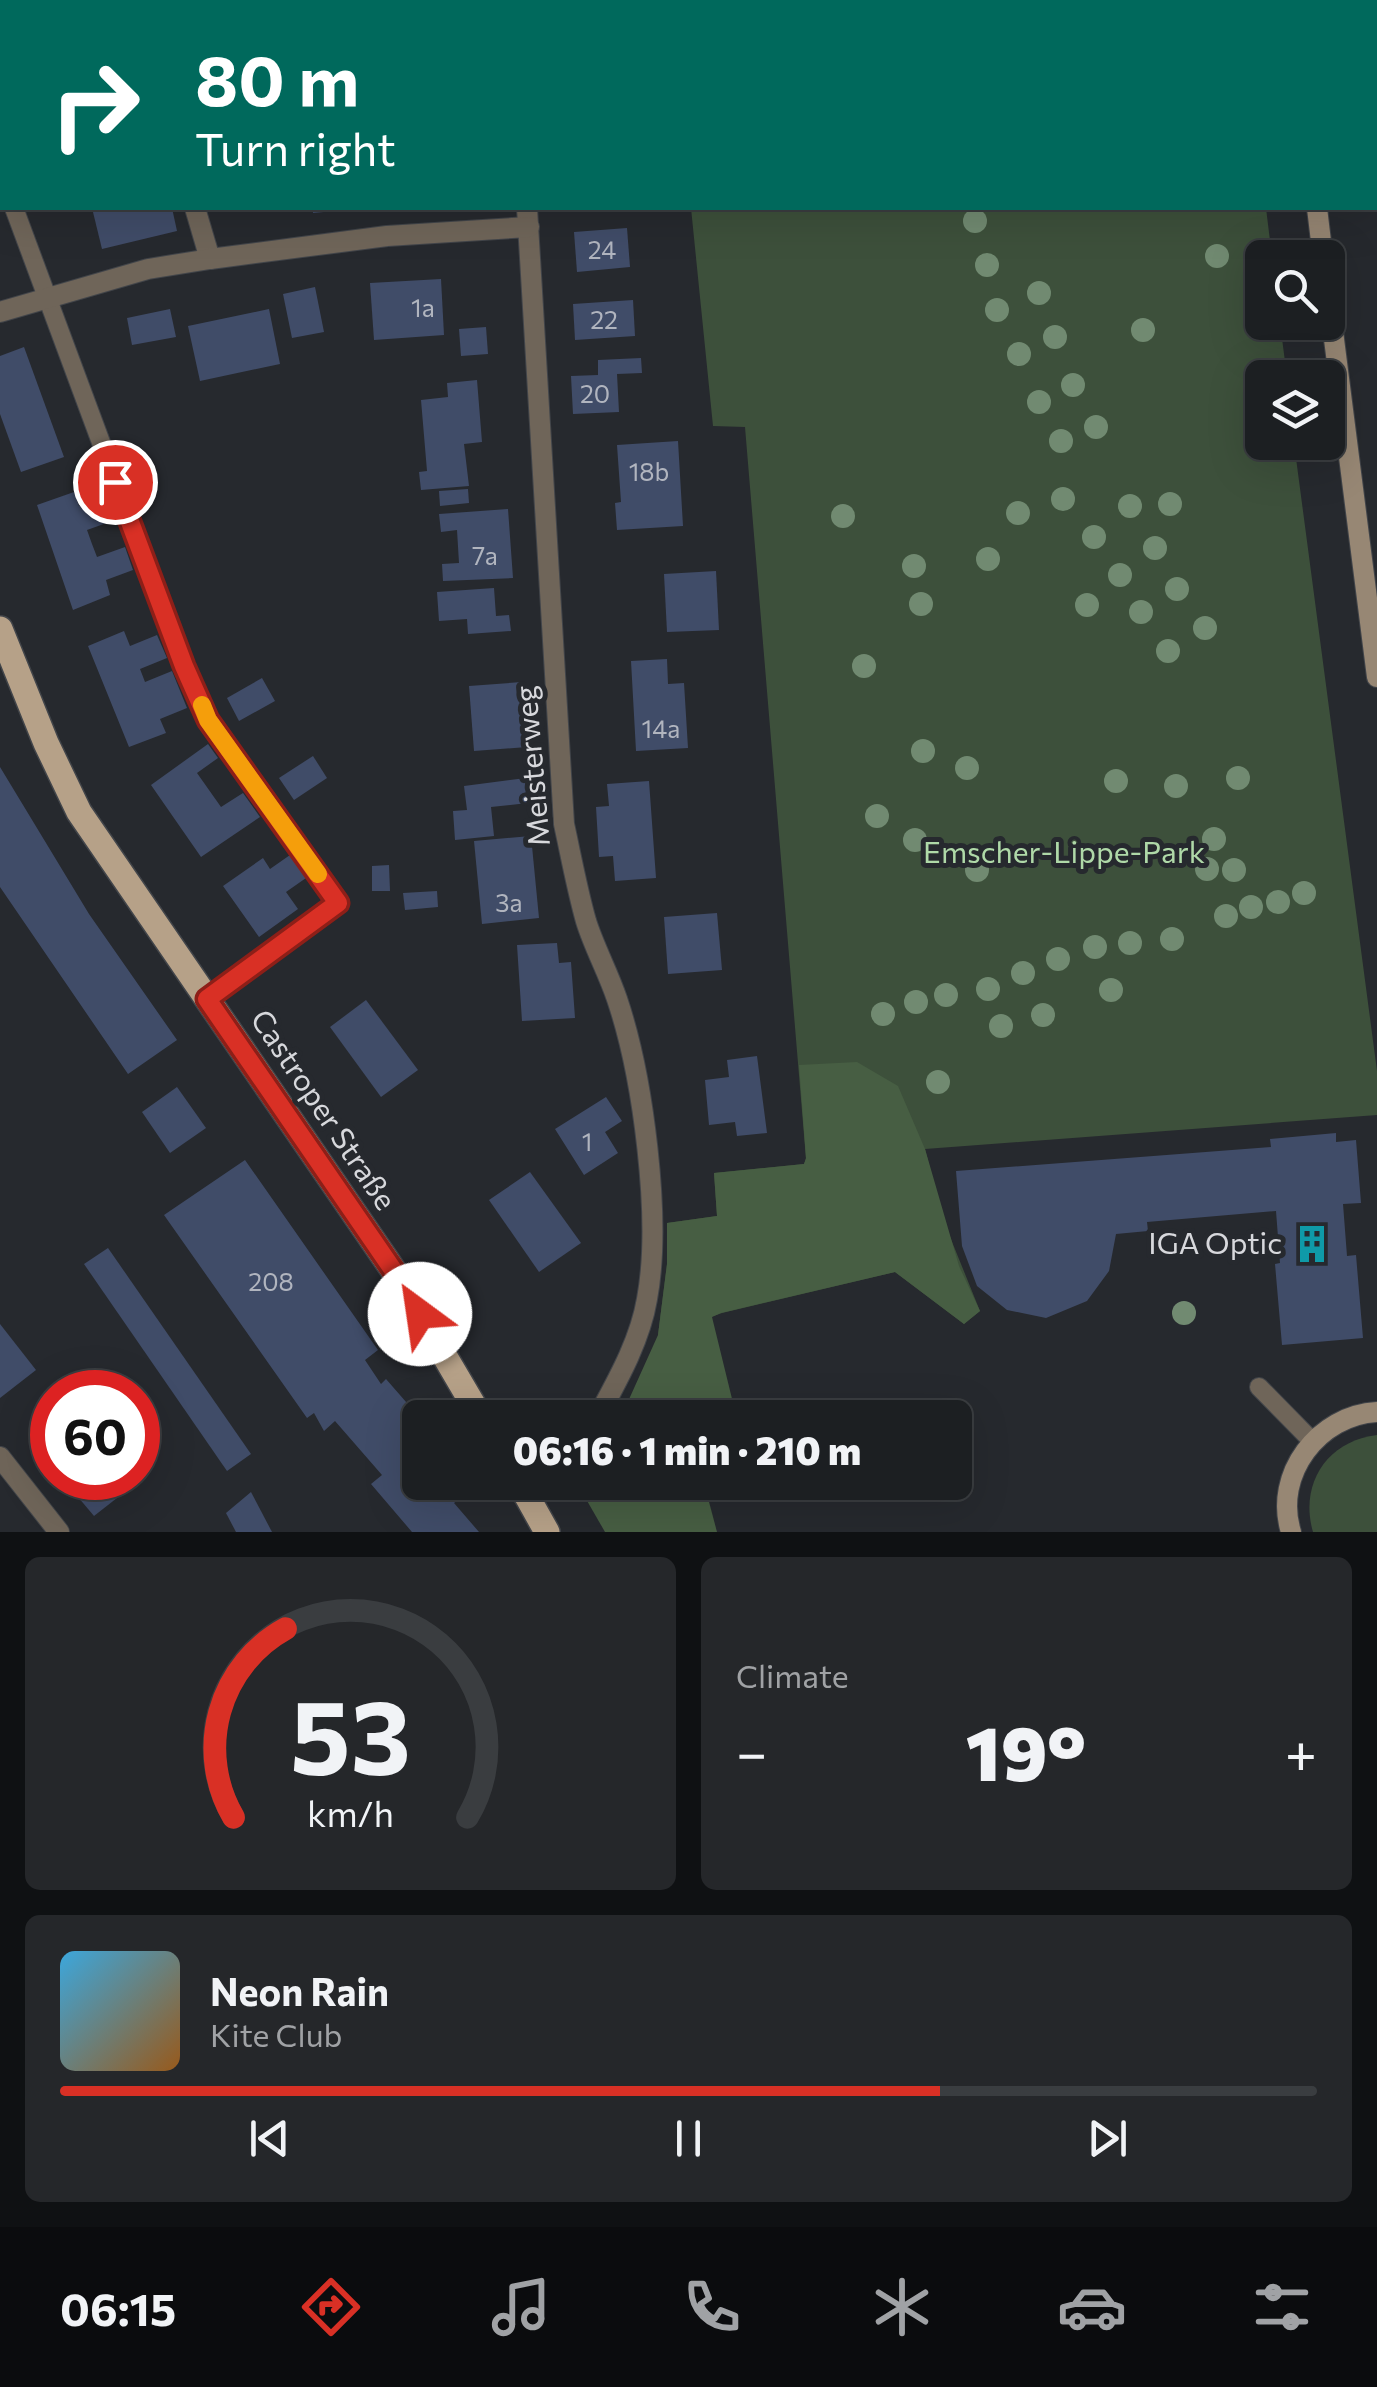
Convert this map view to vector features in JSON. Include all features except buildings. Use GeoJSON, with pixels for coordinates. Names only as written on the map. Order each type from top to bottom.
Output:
{"type":"FeatureCollection","features":[{"type":"Feature","properties":{"kind":"main road","name":"Castroper Straße"},"geometry":{"type":"LineString","coordinates":[[0,629],[79,812],[400,1280],[470,1400]]}},
{"type":"Feature","properties":{"kind":"main road"},"geometry":{"type":"LineString","coordinates":[[530,1500],[547,1532]]}},
{"type":"Feature","properties":{"kind":"street"},"geometry":{"type":"LineString","coordinates":[[196,210],[210,259]]}},
{"type":"Feature","properties":{"kind":"street"},"geometry":{"type":"LineString","coordinates":[[1317,210],[1321,240]]}},
{"type":"Feature","properties":{"kind":"street"},"geometry":{"type":"LineString","coordinates":[[0,312],[148,269],[528,217]]}},
{"type":"Feature","properties":{"kind":"street","name":"Meisterweg"},"geometry":{"type":"LineString","coordinates":[[528,217],[564,824],[586,921],[630,1046],[645,1141],[654,1246],[647,1303],[623,1370],[607,1400]]}},
{"type":"Feature","properties":{"kind":"street"},"geometry":{"type":"LineString","coordinates":[[1334,340],[1377,677]]}},
{"type":"Feature","properties":{"kind":"street"},"geometry":{"type":"LineString","coordinates":[[1291,1532],[1288,1492],[1296,1465],[1312,1441],[1335,1423],[1362,1412],[1377,1412]]}},
{"type":"Feature","properties":{"kind":"street"},"geometry":{"type":"LineString","coordinates":[[0,1457],[58,1532]]}},
{"type":"Feature","properties":{"kind":"lane"},"geometry":{"type":"LineString","coordinates":[[15,210],[184,666],[208,720],[338,903],[207,999]]}},
{"type":"Feature","properties":{"kind":"lane"},"geometry":{"type":"LineString","coordinates":[[1260,1387],[1312,1441]]}},
{"type":"Feature","properties":{"kind":"green space","name":"Emscher-Lippe-Park"},"geometry":{"type":"Polygon","coordinates":[[[691,210],[1266,210],[1270,240],[1245,240],[1245,340],[1282,340],[1285,360],[1245,360],[1245,460],[1296,460],[1377,1071],[1377,1115],[925,1149],[944,1222],[980,1311],[964,1324],[895,1272],[722,1313],[658,1335],[667,1264],[667,1223],[717,1216],[714,1173],[804,1164],[806,1159],[745,427],[713,426],[691,210]]]}},
{"type":"Feature","properties":{"kind":"green space"},"geometry":{"type":"Polygon","coordinates":[[[857,1062],[898,1086],[925,1149],[959,1266],[980,1311],[964,1324],[895,1272],[721,1313],[712,1317],[732,1400],[629,1400],[658,1335],[667,1264],[667,1223],[717,1216],[714,1173],[804,1164],[799,1065],[857,1062]]]}},
{"type":"Feature","properties":{"kind":"green space"},"geometry":{"type":"Polygon","coordinates":[[[1377,1435],[1377,1532],[1313,1532],[1310,1497],[1321,1468],[1344,1446],[1377,1435]]]}},
{"type":"Feature","properties":{"kind":"green space"},"geometry":{"type":"Polygon","coordinates":[[[587,1500],[709,1500],[717,1532],[605,1532],[587,1500]]]}},
{"type":"Feature","properties":{"kind":"slow traffic"},"geometry":{"type":"LineString","coordinates":[[202,705],[208,720],[318,874]]}},
{"type":"Feature","properties":{"kind":"place","name":"IGA Optic"},"geometry":{"type":"Point","coordinates":[1312,1244]}},
{"type":"Feature","properties":{"kind":"route"},"geometry":{"type":"LineString","coordinates":[[115,482],[208,720],[338,903],[207,999],[420,1314]]}}]}
